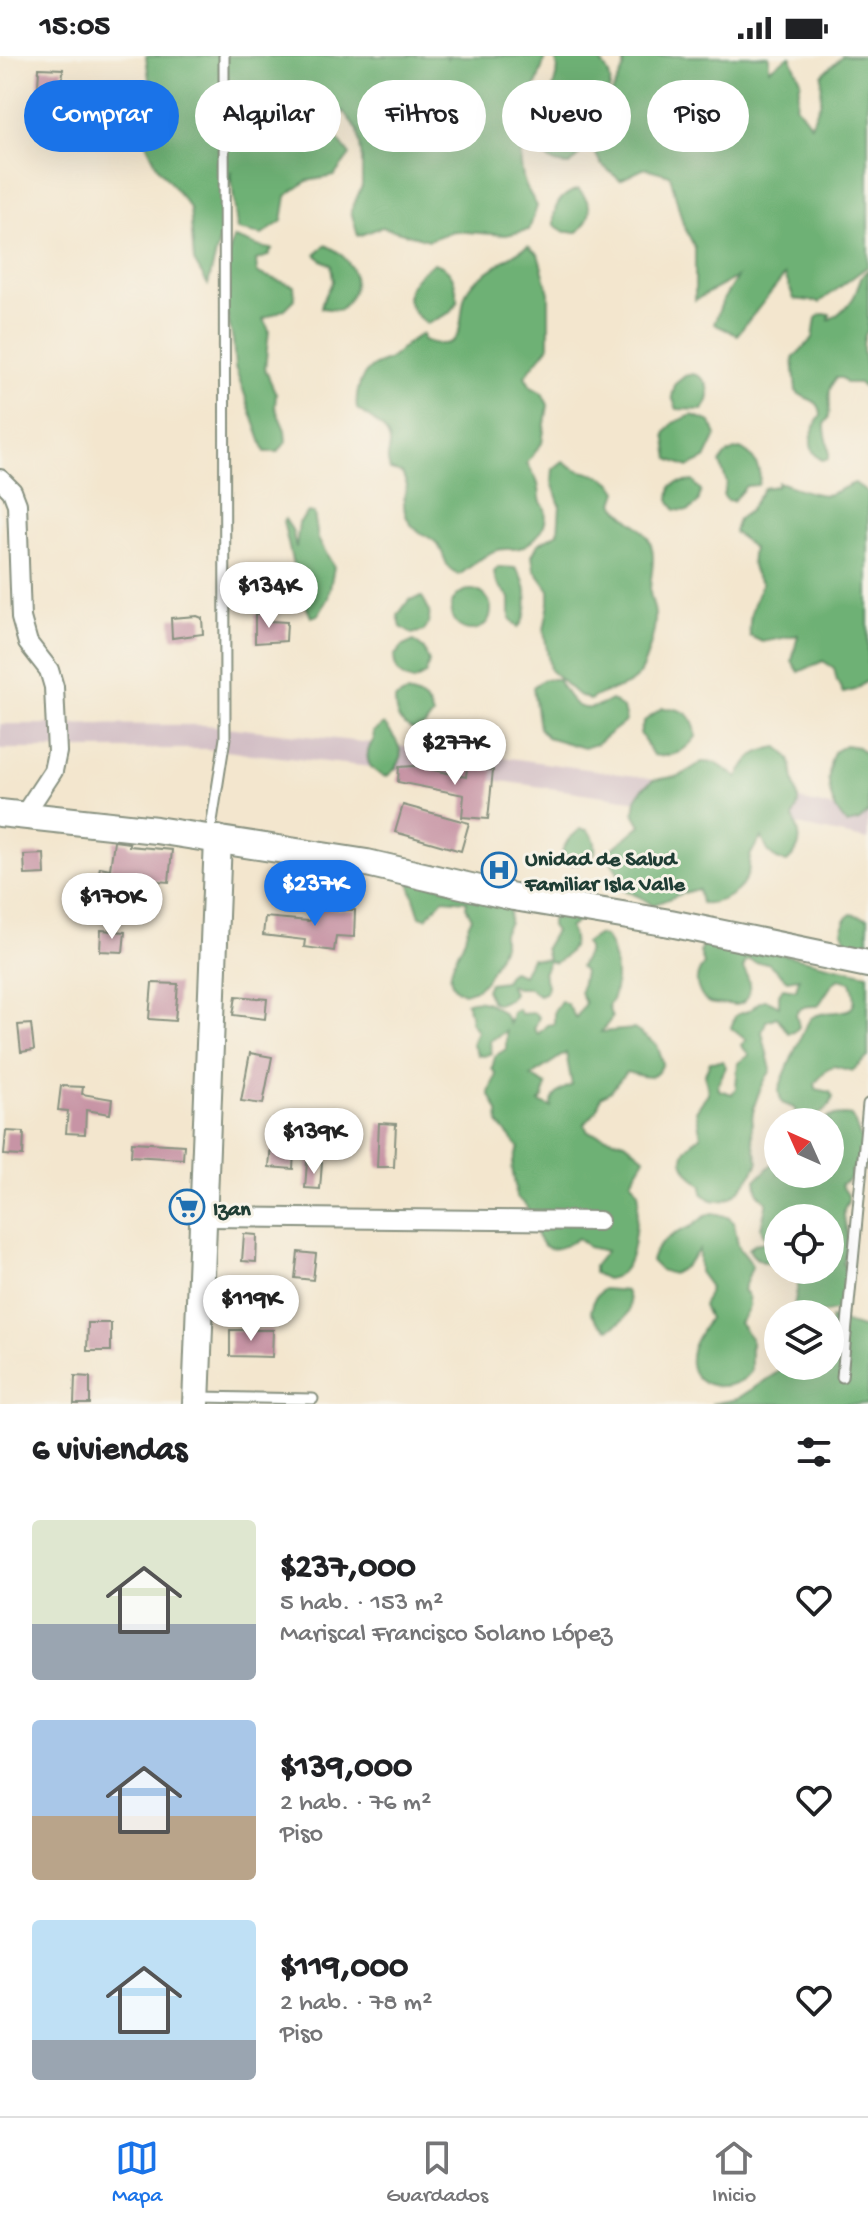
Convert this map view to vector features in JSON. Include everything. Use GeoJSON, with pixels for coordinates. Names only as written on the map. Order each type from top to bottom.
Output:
{"type":"FeatureCollection","features":[{"type":"Feature","properties":{"kind":"street"},"geometry":{"type":"LineString","coordinates":[[0,479],[12,491],[17,504],[21,618],[28,643],[49,670],[54,687],[56,762],[12,814]]}},
{"type":"Feature","properties":{"kind":"street"},"geometry":{"type":"LineString","coordinates":[[12,814],[214,838],[367,863],[514,897],[670,923],[868,964]]}},
{"type":"Feature","properties":{"kind":"street"},"geometry":{"type":"LineString","coordinates":[[196,1400],[205,1217],[214,838]]}},
{"type":"Feature","properties":{"kind":"street"},"geometry":{"type":"LineString","coordinates":[[205,1217],[599,1221]]}},
{"type":"Feature","properties":{"kind":"lane"},"geometry":{"type":"LineString","coordinates":[[214,838],[225,738],[224,56]]}},
{"type":"Feature","properties":{"kind":"lane"},"geometry":{"type":"LineString","coordinates":[[844,1356],[868,1104]]}},
{"type":"Feature","properties":{"kind":"lane"},"geometry":{"type":"LineString","coordinates":[[196,1400],[313,1399]]}},
{"type":"Feature","properties":{"kind":"shaded area"},"geometry":{"type":"Polygon","coordinates":[[[0,724],[206,725],[510,758],[795,799],[868,815],[868,840],[789,823],[508,782],[206,749],[0,749],[0,724]]]}},
{"type":"Feature","properties":{"kind":"green space"},"geometry":{"type":"Polygon","coordinates":[[[146,56],[446,56],[448,59],[448,56],[546,56],[538,80],[502,80],[502,152],[521,152],[525,184],[537,206],[529,230],[506,235],[453,231],[429,240],[382,227],[358,236],[351,211],[362,186],[361,152],[486,152],[486,80],[357,80],[357,130],[343,111],[341,116],[341,80],[195,80],[195,152],[341,152],[341,143],[350,155],[334,176],[307,181],[286,196],[282,221],[262,235],[237,230],[231,171],[221,234],[208,285],[194,261],[190,208],[157,166],[150,152],[179,152],[179,80],[149,80],[146,56]]]}},
{"type":"Feature","properties":{"kind":"green space"},"geometry":{"type":"Polygon","coordinates":[[[555,56],[595,56],[607,70],[609,80],[555,80],[558,69],[555,56]]]}},
{"type":"Feature","properties":{"kind":"green space"},"geometry":{"type":"Polygon","coordinates":[[[624,56],[769,56],[769,69],[790,56],[801,80],[796,105],[811,125],[821,101],[822,75],[842,56],[868,56],[868,266],[820,302],[794,299],[785,275],[737,335],[714,324],[723,300],[737,277],[695,300],[695,248],[683,224],[670,175],[645,168],[620,180],[601,164],[595,152],[631,152],[631,80],[618,80],[624,68],[624,56]]]}},
{"type":"Feature","properties":{"kind":"green space"},"geometry":{"type":"Polygon","coordinates":[[[542,152],[579,152],[570,165],[560,164],[542,152]]]}},
{"type":"Feature","properties":{"kind":"green space"},"geometry":{"type":"Polygon","coordinates":[[[578,189],[587,200],[589,216],[578,232],[565,232],[554,225],[556,207],[562,198],[578,189]]]}},
{"type":"Feature","properties":{"kind":"green space"},"geometry":{"type":"Polygon","coordinates":[[[234,238],[272,249],[268,256],[256,260],[257,273],[294,286],[295,299],[285,309],[263,319],[269,330],[265,369],[276,394],[275,407],[285,430],[286,442],[278,452],[265,452],[235,367],[233,340],[224,302],[234,238]]]}},
{"type":"Feature","properties":{"kind":"green space"},"geometry":{"type":"Polygon","coordinates":[[[325,245],[350,265],[355,283],[348,302],[339,310],[321,308],[333,281],[331,265],[316,254],[325,245]]]}},
{"type":"Feature","properties":{"kind":"green space"},"geometry":{"type":"Polygon","coordinates":[[[528,246],[538,254],[549,293],[549,346],[525,376],[531,387],[542,393],[548,405],[542,443],[527,463],[538,483],[545,522],[536,538],[526,545],[494,551],[459,575],[448,566],[436,543],[409,521],[404,503],[407,485],[402,473],[390,470],[389,438],[377,423],[357,409],[358,390],[370,369],[390,358],[417,336],[422,334],[423,340],[439,344],[450,343],[460,328],[465,295],[470,286],[528,246]]]}},
{"type":"Feature","properties":{"kind":"green space"},"geometry":{"type":"Polygon","coordinates":[[[434,263],[450,272],[458,301],[451,312],[427,324],[411,308],[408,292],[416,277],[434,263]]]}},
{"type":"Feature","properties":{"kind":"green space"},"geometry":{"type":"Polygon","coordinates":[[[868,270],[868,329],[863,350],[868,385],[863,387],[859,383],[846,383],[842,378],[836,378],[830,392],[829,415],[825,424],[829,455],[828,459],[822,460],[816,456],[811,445],[814,427],[821,415],[820,409],[815,402],[796,391],[793,358],[813,338],[816,318],[830,314],[829,320],[845,308],[868,270]]]}},
{"type":"Feature","properties":{"kind":"green space"},"geometry":{"type":"Polygon","coordinates":[[[693,374],[706,384],[709,394],[706,405],[702,410],[677,409],[672,397],[675,384],[693,374]]]}},
{"type":"Feature","properties":{"kind":"green space"},"geometry":{"type":"Polygon","coordinates":[[[692,415],[711,422],[716,436],[705,459],[688,467],[669,459],[665,434],[673,423],[692,415]]]}},
{"type":"Feature","properties":{"kind":"green space"},"geometry":{"type":"Polygon","coordinates":[[[740,449],[756,464],[760,475],[758,485],[746,486],[733,501],[727,500],[723,495],[727,483],[720,463],[728,453],[740,449]]]}},
{"type":"Feature","properties":{"kind":"green space"},"geometry":{"type":"Polygon","coordinates":[[[563,461],[613,484],[618,491],[614,503],[644,533],[653,551],[650,592],[655,622],[646,659],[629,684],[590,700],[578,695],[550,670],[544,630],[549,590],[534,569],[532,556],[538,544],[558,533],[560,506],[552,482],[553,469],[563,461]]]}},
{"type":"Feature","properties":{"kind":"green space"},"geometry":{"type":"Polygon","coordinates":[[[693,481],[701,491],[698,503],[688,511],[675,510],[669,499],[671,486],[693,481]]]}},
{"type":"Feature","properties":{"kind":"green space"},"geometry":{"type":"Polygon","coordinates":[[[778,482],[825,495],[855,483],[868,493],[868,680],[855,690],[843,693],[834,668],[823,661],[799,672],[792,661],[798,635],[762,642],[750,636],[751,615],[762,583],[752,567],[753,548],[734,532],[738,519],[749,511],[764,488],[777,486],[778,482]]]}},
{"type":"Feature","properties":{"kind":"green space"},"geometry":{"type":"Polygon","coordinates":[[[308,512],[314,513],[318,539],[334,567],[328,598],[318,615],[311,617],[298,587],[283,521],[285,519],[292,530],[296,548],[299,523],[308,512]]]}},
{"type":"Feature","properties":{"kind":"green space"},"geometry":{"type":"Polygon","coordinates":[[[498,567],[515,568],[526,589],[525,614],[518,628],[510,618],[510,598],[496,581],[494,572],[498,567]]]}},
{"type":"Feature","properties":{"kind":"green space"},"geometry":{"type":"Polygon","coordinates":[[[471,590],[485,596],[491,610],[485,624],[471,630],[457,624],[451,610],[457,596],[471,590]]]}},
{"type":"Feature","properties":{"kind":"green space"},"geometry":{"type":"Polygon","coordinates":[[[422,597],[429,610],[428,622],[424,631],[412,634],[401,627],[398,615],[409,600],[422,597]]]}},
{"type":"Feature","properties":{"kind":"green space"},"geometry":{"type":"Polygon","coordinates":[[[414,641],[424,649],[429,662],[425,675],[414,681],[399,673],[394,656],[403,646],[414,641]]]}},
{"type":"Feature","properties":{"kind":"green space"},"geometry":{"type":"Polygon","coordinates":[[[544,679],[558,679],[573,702],[585,708],[611,700],[623,708],[626,721],[596,744],[584,748],[547,737],[539,728],[533,687],[544,679]]]}},
{"type":"Feature","properties":{"kind":"green space"},"geometry":{"type":"Polygon","coordinates":[[[406,693],[424,700],[433,716],[424,726],[413,730],[398,718],[396,710],[395,699],[406,693]]]}},
{"type":"Feature","properties":{"kind":"green space"},"geometry":{"type":"Polygon","coordinates":[[[662,708],[687,714],[696,737],[687,747],[666,756],[653,755],[640,733],[644,721],[662,708]]]}},
{"type":"Feature","properties":{"kind":"green space"},"geometry":{"type":"Polygon","coordinates":[[[384,724],[395,738],[401,758],[386,777],[368,762],[373,732],[384,724]]]}},
{"type":"Feature","properties":{"kind":"green space"},"geometry":{"type":"Polygon","coordinates":[[[845,745],[858,747],[868,756],[868,813],[859,821],[847,824],[832,799],[829,780],[834,752],[845,745]]]}},
{"type":"Feature","properties":{"kind":"green space"},"geometry":{"type":"Polygon","coordinates":[[[778,747],[791,762],[798,798],[793,817],[798,830],[798,847],[787,862],[770,854],[762,837],[751,854],[748,873],[741,886],[722,900],[708,903],[701,903],[698,889],[652,905],[618,887],[619,874],[612,863],[611,850],[641,825],[634,813],[636,799],[643,788],[653,780],[680,776],[702,762],[716,763],[738,778],[753,756],[778,747]]]}},
{"type":"Feature","properties":{"kind":"green space"},"geometry":{"type":"Polygon","coordinates":[[[580,829],[592,835],[595,853],[579,864],[566,863],[562,851],[580,829]]]}},
{"type":"Feature","properties":{"kind":"green space"},"geometry":{"type":"Polygon","coordinates":[[[408,879],[510,903],[503,945],[486,980],[476,989],[464,993],[456,989],[451,977],[453,963],[472,918],[466,907],[467,901],[443,899],[426,918],[420,916],[408,879]]]}},
{"type":"Feature","properties":{"kind":"green space"},"geometry":{"type":"Polygon","coordinates":[[[851,914],[868,918],[868,955],[847,943],[842,931],[846,918],[851,914]]]}},
{"type":"Feature","properties":{"kind":"green space"},"geometry":{"type":"Polygon","coordinates":[[[557,915],[585,916],[569,928],[573,944],[569,952],[555,963],[549,961],[543,973],[546,992],[539,995],[529,988],[516,988],[509,984],[513,993],[509,999],[497,1004],[491,1001],[486,990],[489,983],[505,981],[512,971],[523,975],[531,958],[548,960],[545,948],[555,931],[551,920],[557,915]]]}},
{"type":"Feature","properties":{"kind":"green space"},"geometry":{"type":"Polygon","coordinates":[[[597,935],[604,936],[612,950],[616,970],[615,991],[608,1006],[612,1018],[601,1032],[634,1029],[657,1045],[663,1063],[652,1076],[626,1072],[611,1091],[601,1097],[597,1110],[584,1124],[588,1132],[625,1142],[645,1158],[631,1181],[639,1199],[630,1259],[617,1276],[606,1279],[594,1273],[594,1266],[606,1251],[588,1247],[578,1238],[559,1248],[546,1247],[537,1236],[526,1206],[516,1197],[512,1167],[519,1148],[499,1124],[498,1111],[489,1093],[496,1074],[492,1069],[495,1056],[506,1049],[506,1031],[490,1041],[491,1053],[478,1055],[472,1044],[477,1031],[470,1021],[466,1003],[478,1001],[491,1004],[509,1024],[512,1012],[518,1009],[521,1014],[534,1013],[539,1017],[534,1029],[538,1034],[547,1025],[554,1024],[554,1011],[561,1001],[567,1004],[576,1018],[585,1003],[580,992],[584,972],[580,967],[587,952],[585,943],[597,935]],[[566,1053],[531,1076],[546,1085],[539,1102],[551,1107],[558,1093],[572,1085],[566,1053]]]}},
{"type":"Feature","properties":{"kind":"green space"},"geometry":{"type":"Polygon","coordinates":[[[709,943],[720,948],[732,943],[868,974],[868,1057],[852,1071],[834,1066],[827,1069],[815,1083],[816,1089],[830,1092],[833,1097],[827,1108],[794,1108],[782,1103],[779,1091],[811,1018],[844,1011],[854,1004],[851,982],[839,979],[818,1006],[801,1009],[796,1014],[799,1027],[794,1032],[788,1033],[777,1017],[766,1021],[762,1032],[771,1070],[755,1104],[752,1126],[759,1162],[735,1194],[719,1201],[702,1193],[702,1186],[689,1173],[683,1161],[687,1149],[701,1136],[696,1111],[708,1093],[705,1074],[710,1062],[723,1061],[726,1067],[718,1084],[719,1090],[732,1094],[736,1088],[738,1063],[749,1055],[741,1045],[746,1040],[731,1028],[735,1016],[762,1001],[779,1006],[779,994],[783,988],[796,990],[799,978],[787,980],[768,963],[749,960],[743,969],[749,985],[745,1000],[734,1005],[713,1004],[700,994],[697,982],[704,964],[700,952],[702,946],[709,943]]]}},
{"type":"Feature","properties":{"kind":"green space"},"geometry":{"type":"Polygon","coordinates":[[[844,1115],[851,1116],[855,1123],[865,1144],[865,1157],[844,1183],[844,1115]]]}},
{"type":"Feature","properties":{"kind":"green space"},"geometry":{"type":"Polygon","coordinates":[[[764,1172],[764,1188],[843,1188],[848,1202],[844,1211],[844,1204],[767,1204],[758,1193],[756,1180],[764,1172]]]}},
{"type":"Feature","properties":{"kind":"green space"},"geometry":{"type":"Polygon","coordinates":[[[712,1213],[731,1219],[738,1245],[752,1267],[743,1290],[749,1307],[739,1323],[751,1338],[751,1371],[737,1383],[718,1386],[700,1380],[691,1364],[694,1346],[709,1318],[703,1306],[710,1287],[699,1272],[699,1250],[684,1267],[672,1274],[660,1270],[651,1261],[666,1240],[712,1213]]]}},
{"type":"Feature","properties":{"kind":"green space"},"geometry":{"type":"Polygon","coordinates":[[[844,1216],[848,1237],[844,1260],[844,1216]]]}},
{"type":"Feature","properties":{"kind":"green space"},"geometry":{"type":"Polygon","coordinates":[[[764,1242],[764,1262],[749,1249],[754,1244],[764,1242]]]}},
{"type":"Feature","properties":{"kind":"green space"},"geometry":{"type":"Polygon","coordinates":[[[844,1266],[848,1272],[844,1302],[795,1300],[798,1284],[844,1284],[844,1266]]]}},
{"type":"Feature","properties":{"kind":"green space"},"geometry":{"type":"Polygon","coordinates":[[[603,1289],[626,1291],[630,1304],[624,1319],[608,1329],[591,1312],[594,1299],[603,1289]]]}},
{"type":"Feature","properties":{"kind":"green space"},"geometry":{"type":"Polygon","coordinates":[[[844,1322],[868,1330],[868,1404],[711,1404],[737,1399],[766,1380],[844,1380],[844,1322]]]}},
{"type":"Feature","properties":{"kind":"building"},"geometry":{"type":"Polygon","coordinates":[[[39,68],[63,69],[62,80],[38,80],[39,68]]]}},
{"type":"Feature","properties":{"kind":"building"},"geometry":{"type":"Polygon","coordinates":[[[267,613],[268,621],[287,622],[286,641],[255,643],[255,614],[267,613]]]}},
{"type":"Feature","properties":{"kind":"building"},"geometry":{"type":"Polygon","coordinates":[[[171,618],[202,618],[203,634],[172,638],[171,618]]]}},
{"type":"Feature","properties":{"kind":"building"},"geometry":{"type":"Polygon","coordinates":[[[415,766],[466,777],[467,768],[493,770],[488,819],[462,817],[464,795],[398,782],[399,767],[415,766]]]}},
{"type":"Feature","properties":{"kind":"building"},"geometry":{"type":"Polygon","coordinates":[[[403,805],[469,823],[461,851],[395,832],[403,805]]]}},
{"type":"Feature","properties":{"kind":"building"},"geometry":{"type":"Polygon","coordinates":[[[114,841],[129,843],[129,846],[172,850],[169,882],[117,878],[110,911],[92,908],[100,867],[110,869],[114,841]]]}},
{"type":"Feature","properties":{"kind":"building"},"geometry":{"type":"Polygon","coordinates":[[[44,854],[45,874],[25,875],[24,855],[44,854]]]}},
{"type":"Feature","properties":{"kind":"building"},"geometry":{"type":"Polygon","coordinates":[[[313,906],[355,910],[354,937],[336,936],[334,951],[304,947],[305,940],[263,935],[265,917],[308,921],[311,920],[313,906]]]}},
{"type":"Feature","properties":{"kind":"building"},"geometry":{"type":"Polygon","coordinates":[[[101,930],[125,932],[123,952],[100,951],[101,930]]]}},
{"type":"Feature","properties":{"kind":"building"},"geometry":{"type":"Polygon","coordinates":[[[152,983],[178,984],[175,1021],[149,1019],[152,983]]]}},
{"type":"Feature","properties":{"kind":"building"},"geometry":{"type":"Polygon","coordinates":[[[236,996],[267,999],[265,1019],[233,1015],[236,996]]]}},
{"type":"Feature","properties":{"kind":"building"},"geometry":{"type":"Polygon","coordinates":[[[31,1024],[34,1050],[21,1052],[18,1025],[31,1024]]]}},
{"type":"Feature","properties":{"kind":"building"},"geometry":{"type":"Polygon","coordinates":[[[250,1053],[272,1057],[263,1104],[241,1101],[250,1053]]]}},
{"type":"Feature","properties":{"kind":"building"},"geometry":{"type":"Polygon","coordinates":[[[61,1086],[83,1087],[82,1094],[112,1099],[110,1114],[86,1110],[85,1134],[66,1133],[68,1111],[58,1110],[61,1086]]]}},
{"type":"Feature","properties":{"kind":"building"},"geometry":{"type":"Polygon","coordinates":[[[379,1123],[396,1124],[394,1167],[377,1167],[379,1123]]]}},
{"type":"Feature","properties":{"kind":"building"},"geometry":{"type":"Polygon","coordinates":[[[6,1131],[24,1132],[23,1156],[4,1155],[6,1131]]]}},
{"type":"Feature","properties":{"kind":"building"},"geometry":{"type":"Polygon","coordinates":[[[272,1132],[295,1134],[293,1169],[269,1167],[272,1132]]]}},
{"type":"Feature","properties":{"kind":"building"},"geometry":{"type":"Polygon","coordinates":[[[132,1142],[184,1145],[183,1159],[131,1156],[132,1142]]]}},
{"type":"Feature","properties":{"kind":"building"},"geometry":{"type":"Polygon","coordinates":[[[307,1162],[322,1163],[320,1189],[305,1188],[307,1162]]]}},
{"type":"Feature","properties":{"kind":"building"},"geometry":{"type":"Polygon","coordinates":[[[244,1234],[257,1235],[256,1262],[242,1261],[244,1234]]]}},
{"type":"Feature","properties":{"kind":"building"},"geometry":{"type":"Polygon","coordinates":[[[298,1252],[316,1254],[313,1280],[295,1278],[298,1252]]]}},
{"type":"Feature","properties":{"kind":"building"},"geometry":{"type":"Polygon","coordinates":[[[217,1281],[234,1281],[232,1306],[216,1304],[217,1281]]]}},
{"type":"Feature","properties":{"kind":"building"},"geometry":{"type":"Polygon","coordinates":[[[88,1323],[111,1323],[111,1351],[87,1351],[88,1323]]]}},
{"type":"Feature","properties":{"kind":"building"},"geometry":{"type":"Polygon","coordinates":[[[230,1330],[273,1330],[272,1357],[230,1356],[230,1330]]]}},
{"type":"Feature","properties":{"kind":"building"},"geometry":{"type":"Polygon","coordinates":[[[75,1376],[90,1377],[90,1404],[74,1404],[75,1376]]]}},
{"type":"Feature","properties":{"kind":"place","name":"Unidad de Salud Familiar Isla Valle"},"geometry":{"type":"Point","coordinates":[499,870]}},
{"type":"Feature","properties":{"kind":"place","name":"Izan"},"geometry":{"type":"Point","coordinates":[187,1207]}}]}
